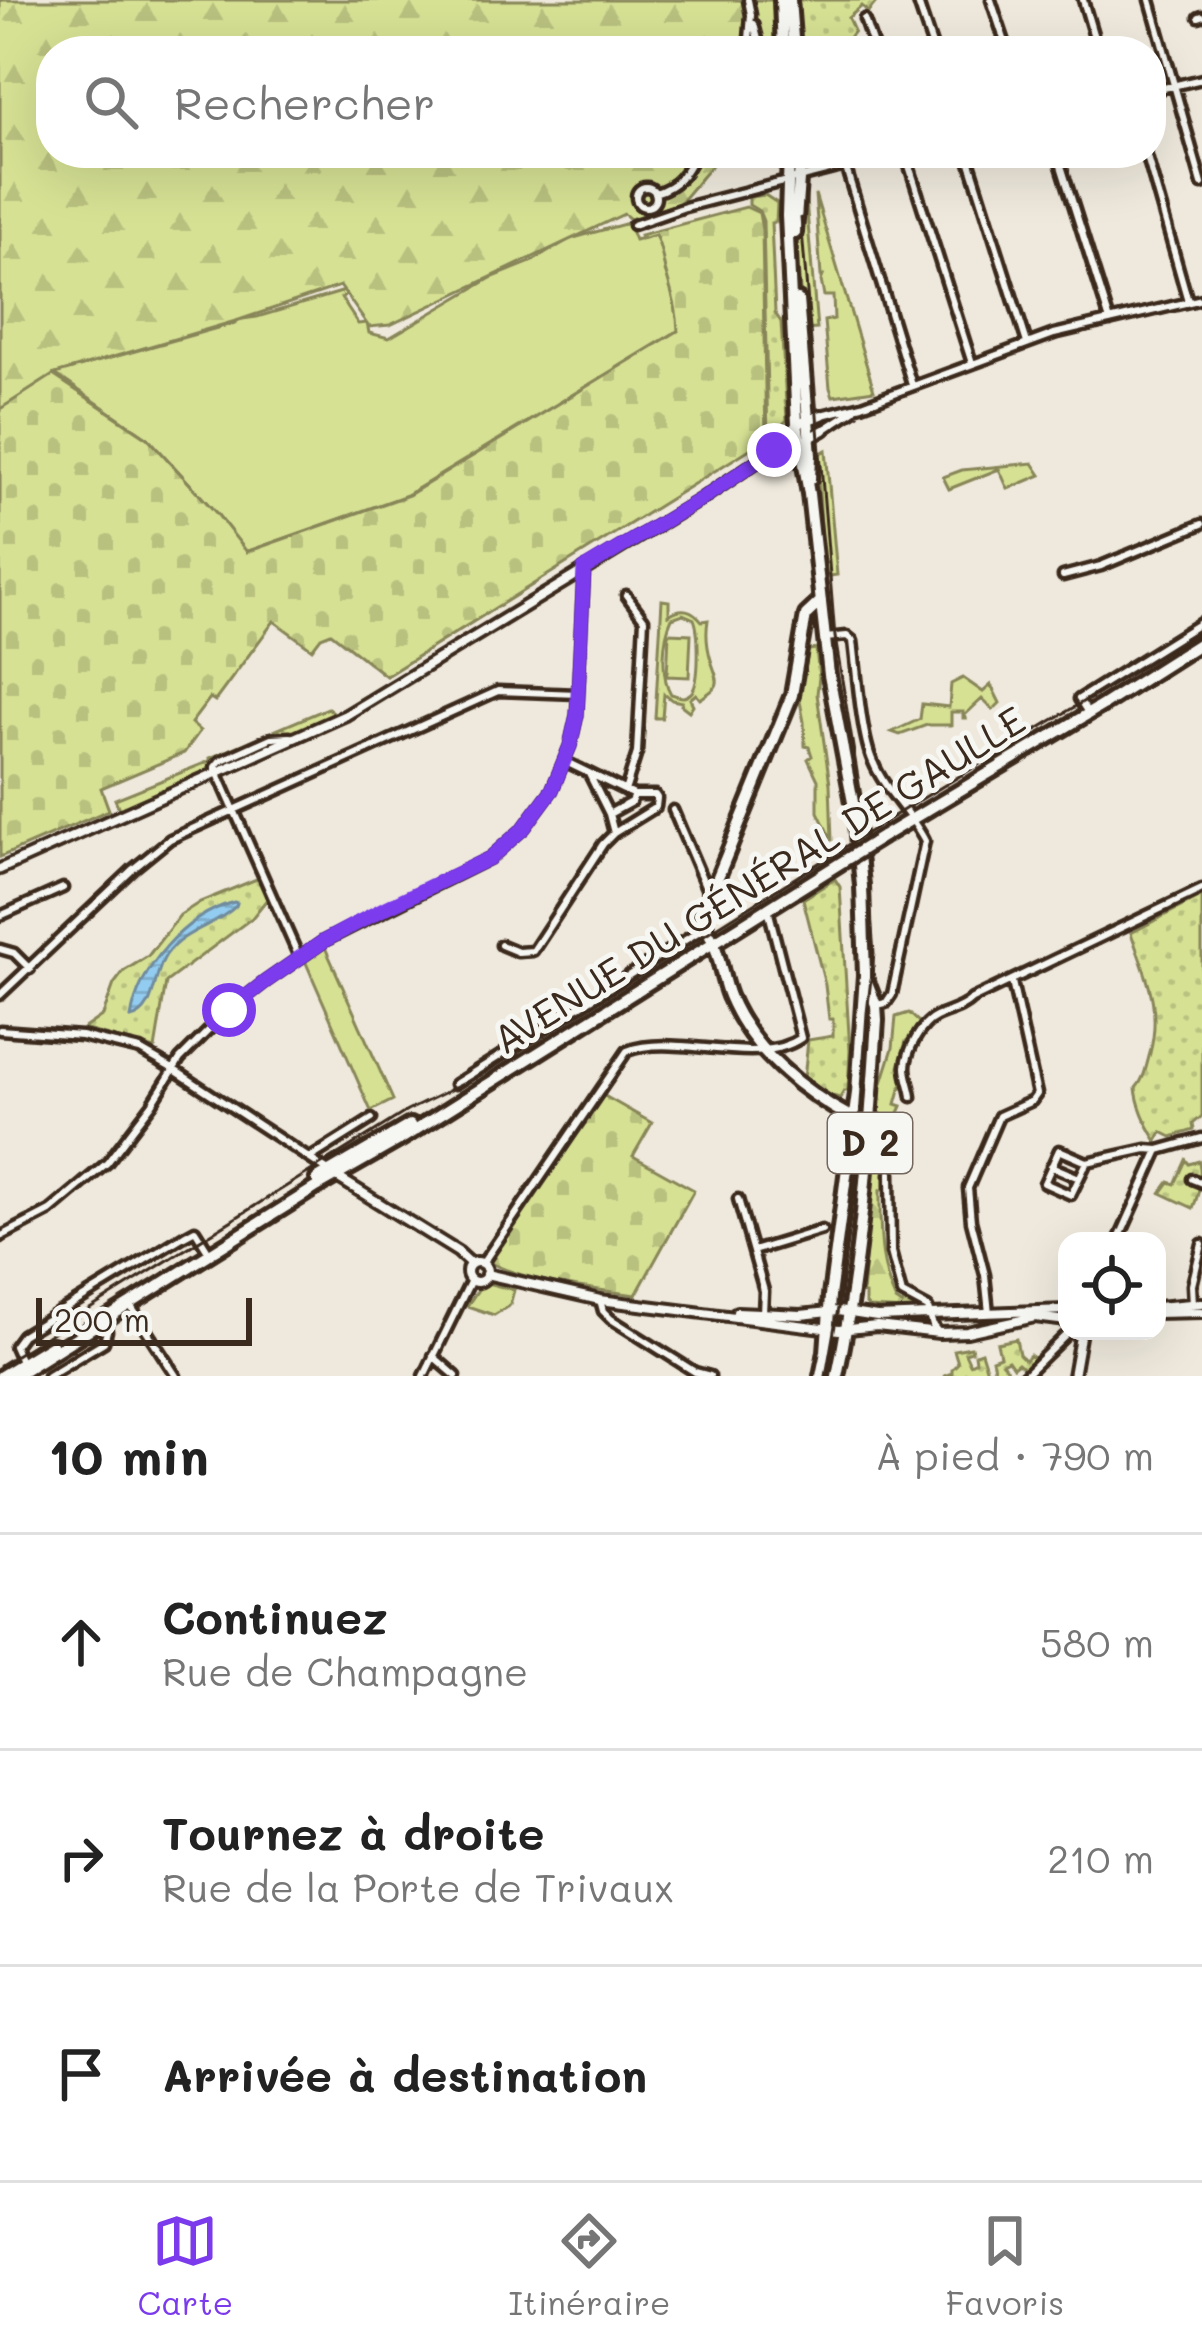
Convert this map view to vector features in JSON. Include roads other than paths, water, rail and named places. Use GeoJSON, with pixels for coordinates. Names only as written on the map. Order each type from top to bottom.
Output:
{"type":"FeatureCollection","features":[{"type":"Feature","properties":{"kind":"main road"},"geometry":{"type":"LineString","coordinates":[[784,36],[786,0]]}},
{"type":"Feature","properties":{"kind":"main road"},"geometry":{"type":"LineString","coordinates":[[786,0],[792,36]]}},
{"type":"Feature","properties":{"kind":"main road","name":"D 2"},"geometry":{"type":"LineString","coordinates":[[793,168],[795,178]]}},
{"type":"Feature","properties":{"kind":"main road","name":"D 2"},"geometry":{"type":"LineString","coordinates":[[797,168],[794,223],[802,422],[824,638],[855,813],[865,975],[856,1105],[821,1376]]}},
{"type":"Feature","properties":{"kind":"main road"},"geometry":{"type":"LineString","coordinates":[[714,944],[702,916],[792,695],[808,613],[820,602]]}},
{"type":"Feature","properties":{"kind":"main road","name":"AVENUE DU GÉNÉRAL DE GAULLE"},"geometry":{"type":"LineString","coordinates":[[21,1370],[1202,642]]}},
{"type":"Feature","properties":{"kind":"main road","name":"D 2"},"geometry":{"type":"LineString","coordinates":[[714,944],[728,993],[763,1050],[828,1102]]}},
{"type":"Feature","properties":{"kind":"main road","name":"D 2"},"geometry":{"type":"LineString","coordinates":[[837,1376],[848,1328],[869,1155],[876,1005],[865,975]]}},
{"type":"Feature","properties":{"kind":"main road"},"geometry":{"type":"LineString","coordinates":[[828,1102],[856,1105]]}},
{"type":"Feature","properties":{"kind":"main road"},"geometry":{"type":"LineString","coordinates":[[828,1102],[854,1119]]}},
{"type":"Feature","properties":{"kind":"main road","name":"AVENUE DU GÉNÉRAL DE GAULLE"},"geometry":{"type":"LineString","coordinates":[[1,1376],[21,1370],[130,1305],[208,1251]]}},
{"type":"Feature","properties":{"kind":"street"},"geometry":{"type":"LineString","coordinates":[[748,0],[757,36]]}},
{"type":"Feature","properties":{"kind":"street"},"geometry":{"type":"LineString","coordinates":[[917,0],[929,36]]}},
{"type":"Feature","properties":{"kind":"street"},"geometry":{"type":"LineString","coordinates":[[991,0],[1003,36]]}},
{"type":"Feature","properties":{"kind":"street"},"geometry":{"type":"LineString","coordinates":[[1084,0],[1095,36]]}},
{"type":"Feature","properties":{"kind":"street"},"geometry":{"type":"LineString","coordinates":[[1150,0],[1160,36]]}},
{"type":"Feature","properties":{"kind":"street"},"geometry":{"type":"LineString","coordinates":[[749,36],[751,15]]}},
{"type":"Feature","properties":{"kind":"street"},"geometry":{"type":"LineString","coordinates":[[865,19],[870,36]]}},
{"type":"Feature","properties":{"kind":"street"},"geometry":{"type":"LineString","coordinates":[[1166,57],[1202,184]]}},
{"type":"Feature","properties":{"kind":"street"},"geometry":{"type":"LineString","coordinates":[[1166,87],[1202,79]]}},
{"type":"Feature","properties":{"kind":"street"},"geometry":{"type":"LineString","coordinates":[[1191,82],[1201,92]]}},
{"type":"Feature","properties":{"kind":"street"},"geometry":{"type":"LineString","coordinates":[[655,193],[670,188],[688,168]]}},
{"type":"Feature","properties":{"kind":"street"},"geometry":{"type":"LineString","coordinates":[[633,224],[833,168]]}},
{"type":"Feature","properties":{"kind":"street"},"geometry":{"type":"LineString","coordinates":[[846,168],[912,386]]}},
{"type":"Feature","properties":{"kind":"street"},"geometry":{"type":"LineString","coordinates":[[910,168],[972,363]]}},
{"type":"Feature","properties":{"kind":"street"},"geometry":{"type":"LineString","coordinates":[[972,168],[1027,344]]}},
{"type":"Feature","properties":{"kind":"street"},"geometry":{"type":"LineString","coordinates":[[1063,168],[1110,321]]}},
{"type":"Feature","properties":{"kind":"street"},"geometry":{"type":"LineString","coordinates":[[1150,168],[1188,302]]}},
{"type":"Feature","properties":{"kind":"street"},"geometry":{"type":"LineString","coordinates":[[0,868],[350,713],[703,498],[774,450],[802,422],[1027,344],[1202,298]]}},
{"type":"Feature","properties":{"kind":"street"},"geometry":{"type":"LineString","coordinates":[[774,450],[804,441],[862,405]]}},
{"type":"Feature","properties":{"kind":"street"},"geometry":{"type":"LineString","coordinates":[[1063,576],[1101,566],[1202,524]]}},
{"type":"Feature","properties":{"kind":"street"},"geometry":{"type":"LineString","coordinates":[[0,1237],[50,1211],[88,1182],[120,1148],[173,1069],[229,1010],[299,956],[490,858],[524,828],[552,790],[577,715],[584,569]]}},
{"type":"Feature","properties":{"kind":"street"},"geometry":{"type":"LineString","coordinates":[[609,814],[631,802],[637,753],[644,619],[626,595]]}},
{"type":"Feature","properties":{"kind":"street"},"geometry":{"type":"LineString","coordinates":[[1088,713],[1079,698],[1202,622]]}},
{"type":"Feature","properties":{"kind":"street"},"geometry":{"type":"LineString","coordinates":[[824,638],[847,636],[854,641],[870,757],[914,819],[925,844],[892,994],[886,1003],[862,1004]]}},
{"type":"Feature","properties":{"kind":"street"},"geometry":{"type":"LineString","coordinates":[[0,995],[170,839],[498,691],[578,694]]}},
{"type":"Feature","properties":{"kind":"street"},"geometry":{"type":"LineString","coordinates":[[501,945],[518,952],[532,951],[603,844],[658,802],[655,795],[630,793],[564,761]]}},
{"type":"Feature","properties":{"kind":"street"},"geometry":{"type":"LineString","coordinates":[[217,774],[299,956]]}},
{"type":"Feature","properties":{"kind":"street"},"geometry":{"type":"LineString","coordinates":[[589,774],[614,833]]}},
{"type":"Feature","properties":{"kind":"street"},"geometry":{"type":"LineString","coordinates":[[673,810],[709,895]]}},
{"type":"Feature","properties":{"kind":"street"},"geometry":{"type":"LineString","coordinates":[[0,916],[63,888]]}},
{"type":"Feature","properties":{"kind":"street"},"geometry":{"type":"LineString","coordinates":[[912,1097],[906,1068],[924,1025],[1202,889]]}},
{"type":"Feature","properties":{"kind":"street"},"geometry":{"type":"LineString","coordinates":[[471,1280],[467,1272],[499,1237],[627,1051],[646,1047],[763,1050],[797,1043],[801,1038],[768,909]]}},
{"type":"Feature","properties":{"kind":"street","name":"AVENUE DU GÉNÉRAL DE GAULLE"},"geometry":{"type":"LineString","coordinates":[[455,1084],[706,927]]}},
{"type":"Feature","properties":{"kind":"street"},"geometry":{"type":"LineString","coordinates":[[2,951],[14,953],[30,969]]}},
{"type":"Feature","properties":{"kind":"street"},"geometry":{"type":"LineString","coordinates":[[989,1313],[968,1188],[999,1116],[1036,1096],[1014,980]]}},
{"type":"Feature","properties":{"kind":"street"},"geometry":{"type":"LineString","coordinates":[[0,1030],[98,1039],[140,1050],[486,1274],[600,1300],[839,1330],[967,1332],[1035,1317],[1058,1320]]}},
{"type":"Feature","properties":{"kind":"street"},"geometry":{"type":"LineString","coordinates":[[522,1042],[530,1056]]}},
{"type":"Feature","properties":{"kind":"street"},"geometry":{"type":"LineString","coordinates":[[310,1158],[372,1119]]}},
{"type":"Feature","properties":{"kind":"street"},"geometry":{"type":"LineString","coordinates":[[1087,1162],[1072,1196],[1044,1183],[1059,1150],[1087,1162],[1202,1138]]}},
{"type":"Feature","properties":{"kind":"street"},"geometry":{"type":"LineString","coordinates":[[1122,1232],[1159,1150]]}},
{"type":"Feature","properties":{"kind":"street"},"geometry":{"type":"LineString","coordinates":[[1052,1166],[1079,1178]]}},
{"type":"Feature","properties":{"kind":"street"},"geometry":{"type":"LineString","coordinates":[[890,1173],[893,1264],[902,1294],[928,1308],[939,1333]]}},
{"type":"Feature","properties":{"kind":"street"},"geometry":{"type":"LineString","coordinates":[[1192,1179],[1202,1184]]}},
{"type":"Feature","properties":{"kind":"street"},"geometry":{"type":"LineString","coordinates":[[738,1199],[764,1291],[763,1313]]}},
{"type":"Feature","properties":{"kind":"street","name":"AVENUE DU GÉNÉRAL DE GAULLE"},"geometry":{"type":"LineString","coordinates":[[21,1370],[14,1342],[27,1332],[196,1229],[208,1251]]}},
{"type":"Feature","properties":{"kind":"street"},"geometry":{"type":"LineString","coordinates":[[753,1251],[822,1230]]}},
{"type":"Feature","properties":{"kind":"street"},"geometry":{"type":"LineString","coordinates":[[1166,1310],[1199,1306],[1192,1285],[1202,1244]]}},
{"type":"Feature","properties":{"kind":"street"},"geometry":{"type":"LineString","coordinates":[[471,1280],[480,1281],[486,1274]]}},
{"type":"Feature","properties":{"kind":"street"},"geometry":{"type":"LineString","coordinates":[[424,1376],[471,1280]]}},
{"type":"Feature","properties":{"kind":"street"},"geometry":{"type":"LineString","coordinates":[[600,1300],[611,1319],[694,1372],[710,1376]]}},
{"type":"Feature","properties":{"kind":"street"},"geometry":{"type":"LineString","coordinates":[[130,1305],[176,1376]]}},
{"type":"Feature","properties":{"kind":"street"},"geometry":{"type":"LineString","coordinates":[[670,1309],[801,1316],[838,1310],[877,1317],[1058,1310]]}},
{"type":"Feature","properties":{"kind":"street"},"geometry":{"type":"LineString","coordinates":[[726,1316],[763,1313]]}},
{"type":"Feature","properties":{"kind":"street"},"geometry":{"type":"LineString","coordinates":[[48,1376],[104,1342],[105,1320]]}},
{"type":"Feature","properties":{"kind":"street"},"geometry":{"type":"LineString","coordinates":[[1024,1376],[1061,1340]]}},
{"type":"Feature","properties":{"kind":"street"},"geometry":{"type":"LineString","coordinates":[[1072,1376],[1079,1340]]}},
{"type":"Feature","properties":{"kind":"street"},"geometry":{"type":"LineString","coordinates":[[433,1356],[456,1376]]}},
{"type":"Feature","properties":{"kind":"water"},"geometry":{"type":"Polygon","coordinates":[[[234,902],[236,906],[228,913],[173,947],[145,1008],[131,1018],[143,980],[167,946],[198,919],[234,902]]]}},
{"type":"Feature","properties":{"kind":"tram line"},"geometry":{"type":"LineString","coordinates":[[801,218],[835,637],[862,802],[874,953],[857,1163],[826,1376]]}},
{"type":"Feature","properties":{"kind":"tram line"},"geometry":{"type":"LineString","coordinates":[[0,1365],[407,1111],[481,1075],[905,809],[1202,630]]}}]}
